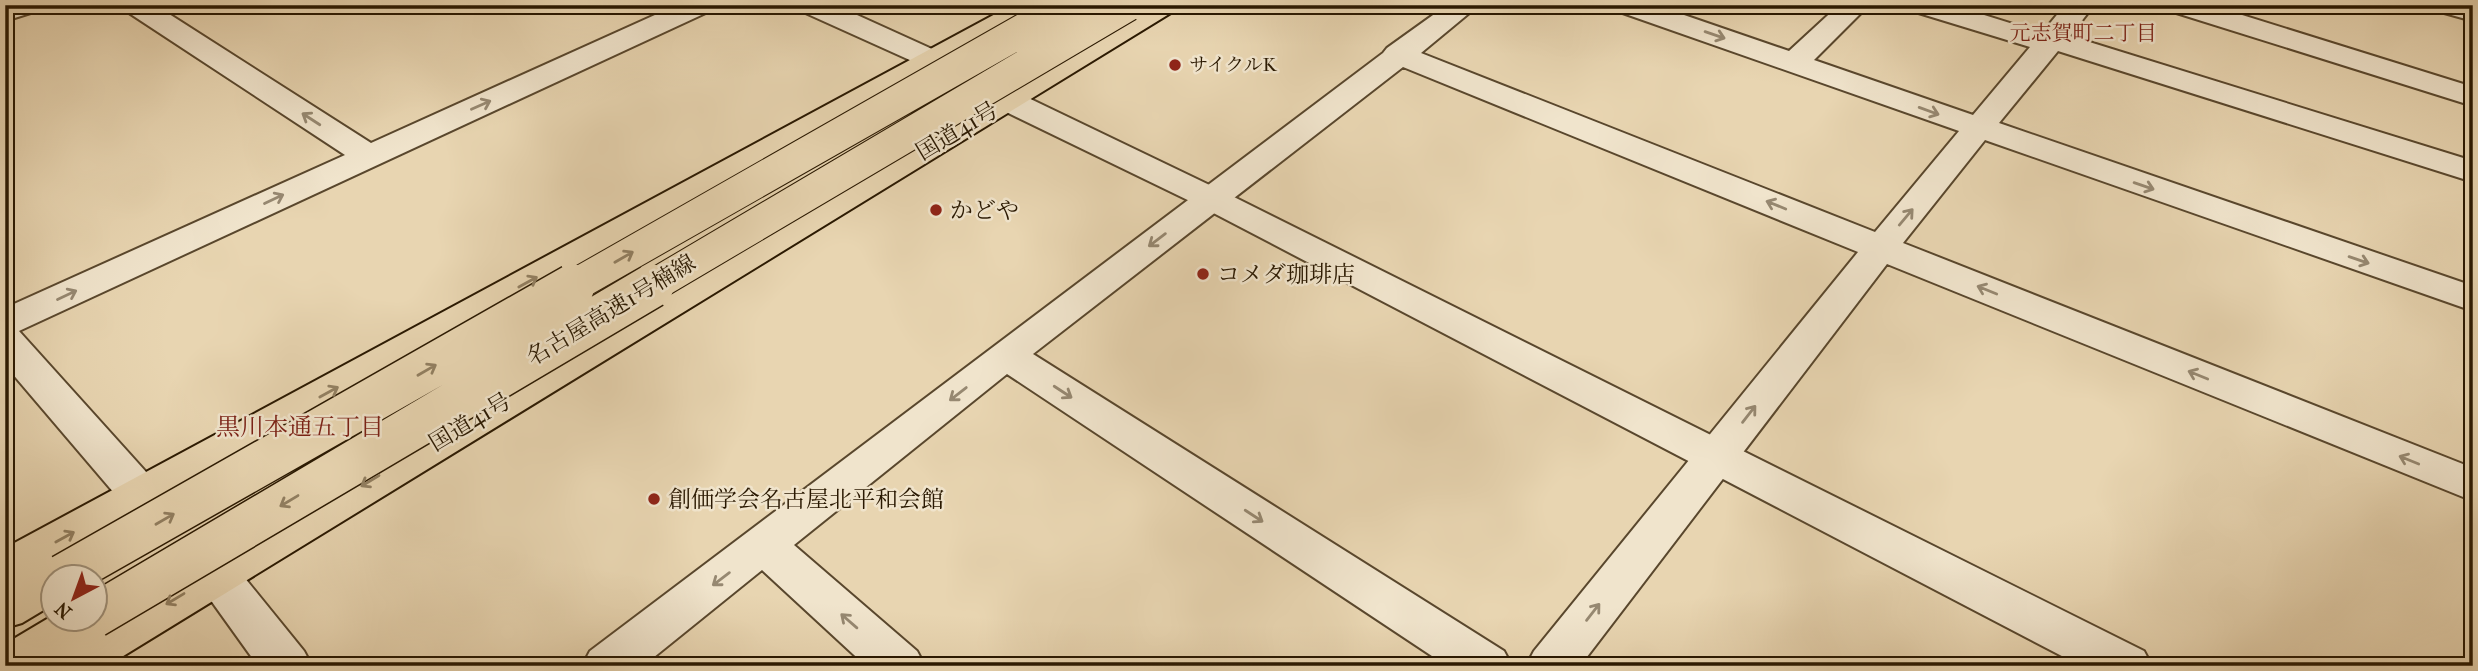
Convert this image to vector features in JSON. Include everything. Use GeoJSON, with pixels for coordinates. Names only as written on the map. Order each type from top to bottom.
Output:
{"type":"FeatureCollection","features":[{"type":"Feature","properties":{"kind":"highway"},"geometry":{"type":"LineString","coordinates":[[5,570],[1033,5]]}},
{"type":"Feature","properties":{"kind":"highway","name":"名古屋高速1号楠線"},"geometry":{"type":"LineString","coordinates":[[88,562],[1067,5]]}},
{"type":"Feature","properties":{"kind":"highway","name":"名古屋高速1号楠線"},"geometry":{"type":"LineString","coordinates":[[108,608],[1128,5]]}},
{"type":"Feature","properties":{"kind":"highway","name":"国道41号"},"geometry":{"type":"LineString","coordinates":[[65,666],[1164,5]]}},
{"type":"Feature","properties":{"kind":"highway"},"geometry":{"type":"LineString","coordinates":[[5,609],[38,591]]}},
{"type":"Feature","properties":{"kind":"highway"},"geometry":{"type":"LineString","coordinates":[[10,666],[67,632]]}},
{"type":"Feature","properties":{"kind":"street"},"geometry":{"type":"LineString","coordinates":[[5,13],[27,5]]}},
{"type":"Feature","properties":{"kind":"street"},"geometry":{"type":"LineString","coordinates":[[136,5],[368,156]]}},
{"type":"Feature","properties":{"kind":"street"},"geometry":{"type":"LineString","coordinates":[[5,323],[700,5]]}},
{"type":"Feature","properties":{"kind":"street"},"geometry":{"type":"LineString","coordinates":[[811,5],[933,60],[1007,100],[1212,199],[2127,666]]}},
{"type":"Feature","properties":{"kind":"street"},"geometry":{"type":"LineString","coordinates":[[607,666],[765,546],[1006,355],[1397,54],[1465,5]]}},
{"type":"Feature","properties":{"kind":"street"},"geometry":{"type":"LineString","coordinates":[[1627,5],[2473,299]]}},
{"type":"Feature","properties":{"kind":"street"},"geometry":{"type":"LineString","coordinates":[[1794,63],[1855,5]]}},
{"type":"Feature","properties":{"kind":"street"},"geometry":{"type":"LineString","coordinates":[[1922,5],[2473,172]]}},
{"type":"Feature","properties":{"kind":"street"},"geometry":{"type":"LineString","coordinates":[[1550,666],[1881,247],[1981,129],[2080,5]]}},
{"type":"Feature","properties":{"kind":"street"},"geometry":{"type":"LineString","coordinates":[[2180,5],[2473,97]]}},
{"type":"Feature","properties":{"kind":"street"},"geometry":{"type":"LineString","coordinates":[[2447,5],[2473,13]]}},
{"type":"Feature","properties":{"kind":"street"},"geometry":{"type":"LineString","coordinates":[[1397,54],[2473,485]]}},
{"type":"Feature","properties":{"kind":"street"},"geometry":{"type":"LineString","coordinates":[[5,340],[141,495]]}},
{"type":"Feature","properties":{"kind":"street"},"geometry":{"type":"LineString","coordinates":[[1006,355],[1487,666]]}},
{"type":"Feature","properties":{"kind":"street"},"geometry":{"type":"LineString","coordinates":[[765,546],[900,666]]}},
{"type":"Feature","properties":{"kind":"street"},"geometry":{"type":"LineString","coordinates":[[215,574],[287,666]]}},
{"type":"Feature","properties":{"kind":"place","name":"サイクルK"},"geometry":{"type":"Point","coordinates":[1175,65]}},
{"type":"Feature","properties":{"kind":"place","name":"かどや"},"geometry":{"type":"Point","coordinates":[936,210]}},
{"type":"Feature","properties":{"kind":"place","name":"コメダ珈琲店"},"geometry":{"type":"Point","coordinates":[1203,274]}},
{"type":"Feature","properties":{"kind":"place","name":"創価学会名古屋北平和会館"},"geometry":{"type":"Point","coordinates":[654,499]}},
{"type":"Feature","properties":{"kind":"district","name":"元志賀町二丁目"},"geometry":{"type":"Point","coordinates":[2083,33]}},
{"type":"Feature","properties":{"kind":"district","name":"黒川本通五丁目"},"geometry":{"type":"Point","coordinates":[300,427]}}]}
